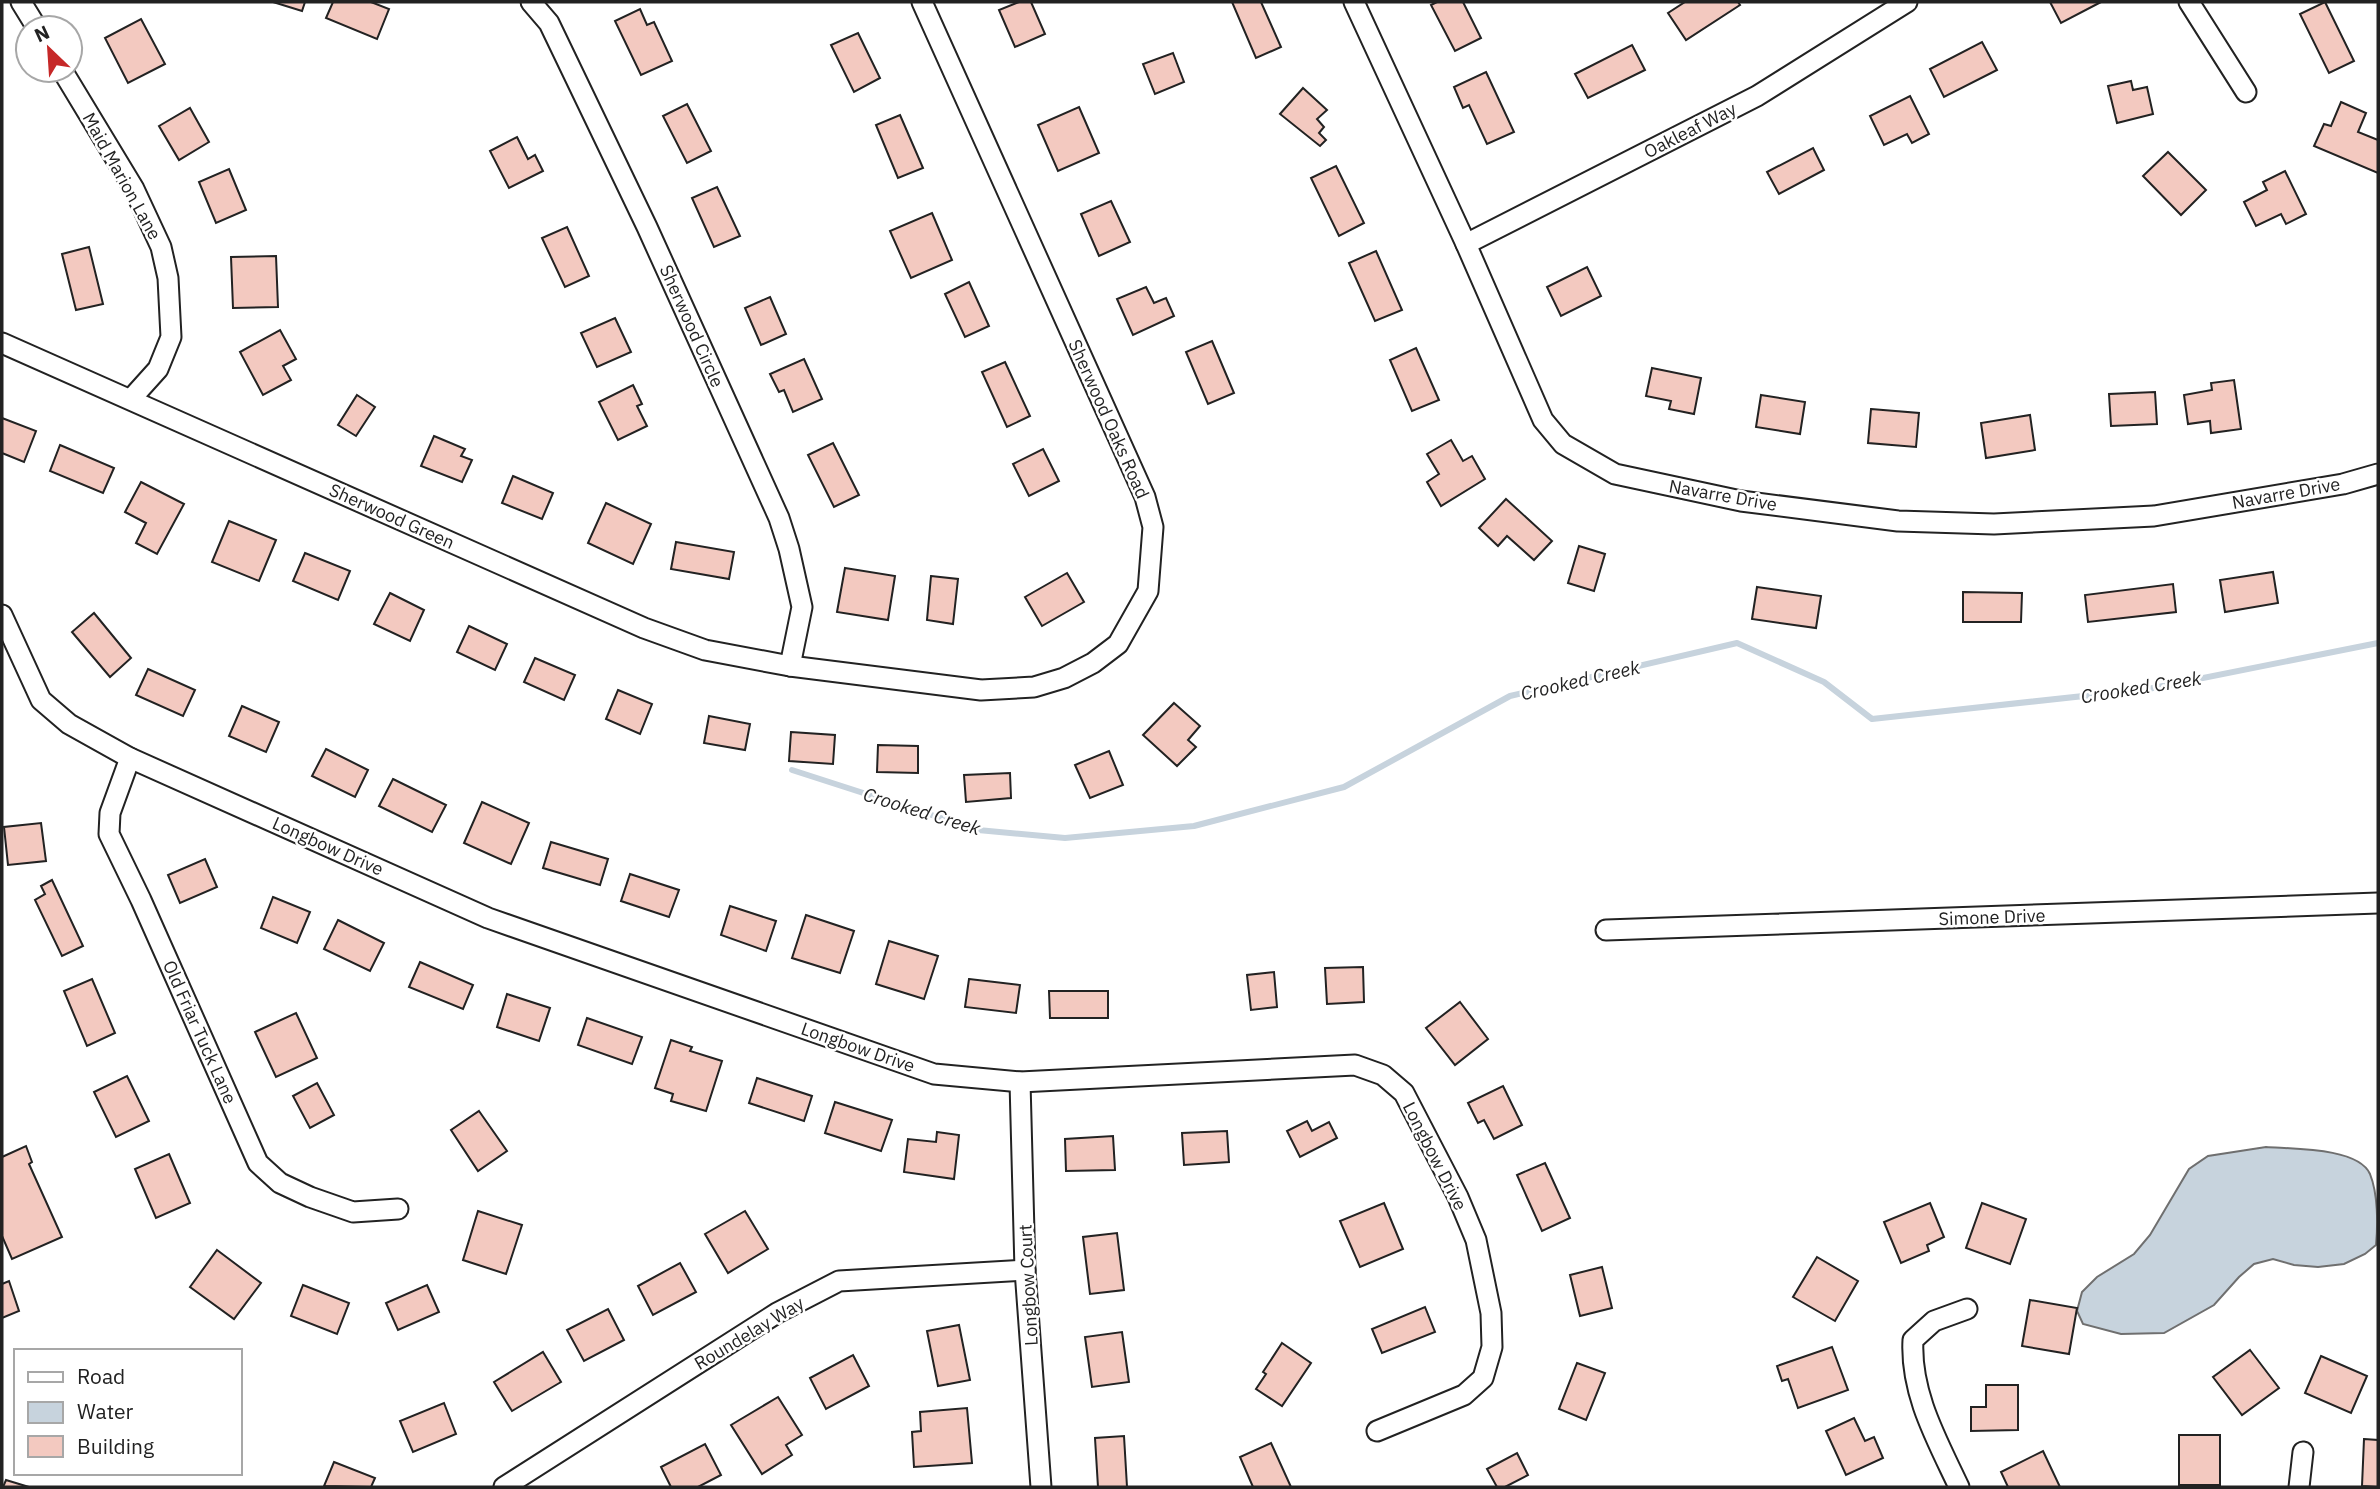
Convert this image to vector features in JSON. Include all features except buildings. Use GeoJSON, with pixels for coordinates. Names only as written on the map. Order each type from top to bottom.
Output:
{"type":"FeatureCollection","features":[{"type":"Feature","properties":{"kind":"street","name":"Sherwood Circle"},"geometry":{"type":"LineString","coordinates":[[531,2],[549,23],[647,227],[779,518],[802,607],[790,666]]}},
{"type":"Feature","properties":{"kind":"street","name":"Sherwood Oaks Road"},"geometry":{"type":"LineString","coordinates":[[790,666],[981,690],[1034,687],[1064,678],[1093,663],[1118,644],[1148,591],[1153,527],[1145,496],[922,2]]}},
{"type":"Feature","properties":{"kind":"street","name":"Navarre Drive"},"geometry":{"type":"LineString","coordinates":[[1354,2],[1466,244],[1543,420],[1563,444],[1615,474],[1741,501],[1898,521],[1994,524],[2154,516],[2343,484],[2378,474]]}},
{"type":"Feature","properties":{"kind":"street","name":"Oakleaf Way"},"geometry":{"type":"LineString","coordinates":[[1466,244],[1757,96],[1907,2]]}},
{"type":"Feature","properties":{"kind":"street"},"geometry":{"type":"LineString","coordinates":[[2189,2],[2246,92]]}},
{"type":"Feature","properties":{"kind":"street","name":"Maid Marion Lane"},"geometry":{"type":"LineString","coordinates":[[70,84],[134,189],[160,247],[168,278],[171,337],[158,369],[131,399]]}},
{"type":"Feature","properties":{"kind":"street","name":"Sherwood Green"},"geometry":{"type":"LineString","coordinates":[[2,343],[644,628],[705,650],[790,666]]}},
{"type":"Feature","properties":{"kind":"street","name":"Longbow Drive"},"geometry":{"type":"LineString","coordinates":[[2,615],[41,700],[68,724],[130,758],[488,918],[934,1074],[1020,1082],[1355,1065],[1382,1075],[1404,1093],[1458,1197],[1476,1240],[1491,1313],[1492,1347],[1483,1378],[1464,1395],[1377,1431]]}},
{"type":"Feature","properties":{"kind":"street","name":"Old Friar Tuck Lane"},"geometry":{"type":"LineString","coordinates":[[130,758],[110,813],[109,834],[258,1163],[281,1183],[310,1197],[353,1212],[398,1209]]}},
{"type":"Feature","properties":{"kind":"street","name":"Simone Drive"},"geometry":{"type":"LineString","coordinates":[[1606,930],[2378,903]]}},
{"type":"Feature","properties":{"kind":"street","name":"Longbow Court"},"geometry":{"type":"LineString","coordinates":[[1020,1082],[1025,1270],[1041,1487]]}},
{"type":"Feature","properties":{"kind":"street","name":"Roundelay Way"},"geometry":{"type":"LineString","coordinates":[[504,1487],[777,1313],[839,1281],[1025,1270]]}},
{"type":"Feature","properties":{"kind":"street"},"geometry":{"type":"LineString","coordinates":[[1959,1487],[1922,1406],[1912,1365],[1912,1352],[1913,1340],[1934,1321],[1968,1309]]}},
{"type":"Feature","properties":{"kind":"street"},"geometry":{"type":"LineString","coordinates":[[2300,1487],[2303,1452]]}},
{"type":"Feature","properties":{"kind":"water"},"geometry":{"type":"Polygon","coordinates":[[[2266,1147],[2322,1151],[2338,1154],[2363,1165],[2370,1174],[2375,1191],[2376,1245],[2365,1254],[2344,1264],[2318,1267],[2294,1265],[2273,1259],[2254,1264],[2214,1305],[2164,1333],[2121,1334],[2083,1324],[2077,1311],[2082,1292],[2097,1277],[2134,1254],[2150,1235],[2189,1169],[2208,1156],[2266,1147]]]}},
{"type":"Feature","properties":{"kind":"waterway","name":"Crooked Creek"},"geometry":{"type":"LineString","coordinates":[[792,770],[978,830],[1065,838],[1194,826],[1344,787],[1510,696],[1737,643],[1824,682],[1872,719],[2148,689],[2378,643]]}}]}
